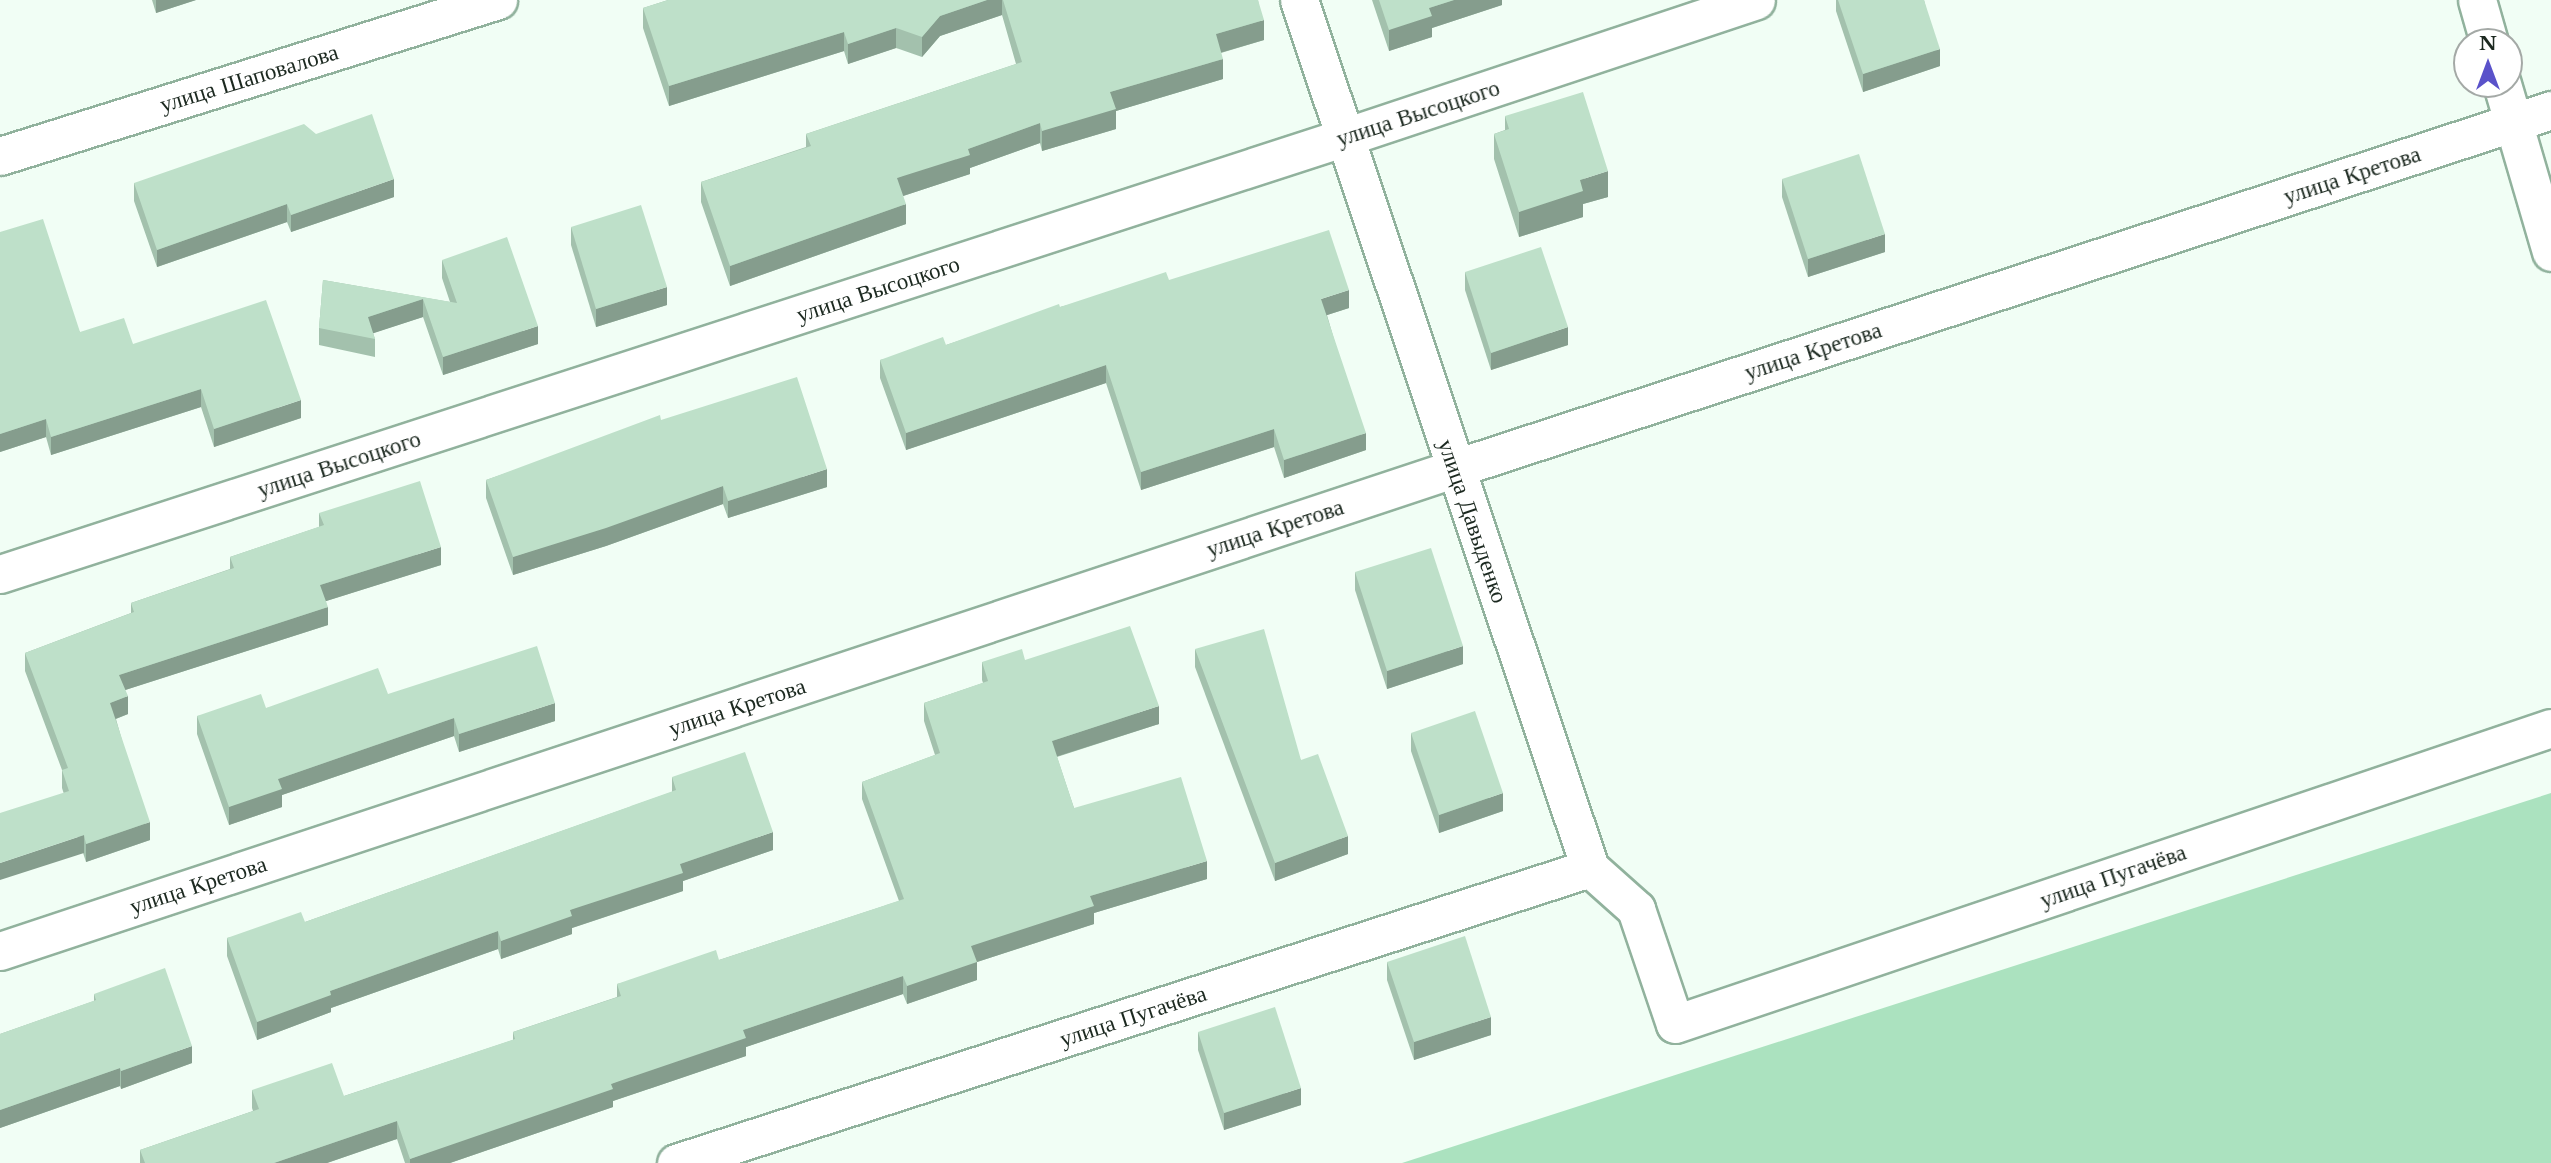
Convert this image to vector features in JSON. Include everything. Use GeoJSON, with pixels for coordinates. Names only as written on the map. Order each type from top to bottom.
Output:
{"type":"FeatureCollection","features":[{"type":"Feature","properties":{"kind":"street","name":"улица Шаповалова"},"geometry":{"type":"LineString","coordinates":[[0,156],[498,0]]}},
{"type":"Feature","properties":{"kind":"street","name":"улица Давыденко"},"geometry":{"type":"LineString","coordinates":[[1299,0],[1590,868],[1636,909],[1675,1024]]}},
{"type":"Feature","properties":{"kind":"street","name":"улица Высоцкого"},"geometry":{"type":"LineString","coordinates":[[0,574],[1345,137],[1756,0]]}},
{"type":"Feature","properties":{"kind":"street"},"geometry":{"type":"LineString","coordinates":[[2477,0],[2485,28]]}},
{"type":"Feature","properties":{"kind":"street"},"geometry":{"type":"LineString","coordinates":[[2505,98],[2551,252]]}},
{"type":"Feature","properties":{"kind":"street","name":"улица Кретова"},"geometry":{"type":"LineString","coordinates":[[0,951],[1456,468],[2551,110]]}},
{"type":"Feature","properties":{"kind":"street","name":"улица Пугачёва"},"geometry":{"type":"LineString","coordinates":[[1675,1024],[2551,728]]}},
{"type":"Feature","properties":{"kind":"street","name":"улица Пугачёва"},"geometry":{"type":"LineString","coordinates":[[676,1163],[1590,868]]}},
{"type":"Feature","properties":{"kind":"green space"},"geometry":{"type":"Polygon","coordinates":[[[2551,793],[2551,1163],[1402,1163],[2551,793]]]}},
{"type":"Feature","properties":{"kind":"building"},"geometry":{"type":"Polygon","coordinates":[[[668,0],[987,0],[940,16],[922,37],[896,28],[848,44],[844,32],[669,86],[643,8],[668,0]]]}},
{"type":"Feature","properties":{"kind":"building"},"geometry":{"type":"Polygon","coordinates":[[[1003,0],[1258,0],[1264,20],[1216,34],[1223,59],[1110,92],[1116,109],[1042,131],[1040,123],[968,149],[970,155],[897,178],[906,204],[730,266],[701,182],[811,146],[806,134],[1022,62],[1003,0]]]}},
{"type":"Feature","properties":{"kind":"building"},"geometry":{"type":"Polygon","coordinates":[[[1379,0],[1454,0],[1429,8],[1432,16],[1389,30],[1379,0]]]}},
{"type":"Feature","properties":{"kind":"building"},"geometry":{"type":"Polygon","coordinates":[[[1838,0],[1924,0],[1940,49],[1863,74],[1838,0]]]}},
{"type":"Feature","properties":{"kind":"building"},"geometry":{"type":"Polygon","coordinates":[[[1583,92],[1608,171],[1580,180],[1583,191],[1519,212],[1494,134],[1509,129],[1505,116],[1583,92]]]}},
{"type":"Feature","properties":{"kind":"building"},"geometry":{"type":"Polygon","coordinates":[[[372,114],[394,179],[291,215],[287,204],[157,250],[134,183],[304,124],[316,134],[372,114]]]}},
{"type":"Feature","properties":{"kind":"building"},"geometry":{"type":"Polygon","coordinates":[[[1859,154],[1885,234],[1808,259],[1782,179],[1859,154]]]}},
{"type":"Feature","properties":{"kind":"building"},"geometry":{"type":"Polygon","coordinates":[[[641,205],[667,287],[596,309],[571,227],[641,205]]]}},
{"type":"Feature","properties":{"kind":"building"},"geometry":{"type":"Polygon","coordinates":[[[43,219],[80,332],[124,318],[133,344],[266,300],[301,400],[214,429],[201,389],[51,437],[46,419],[0,434],[0,232],[43,219]]]}},
{"type":"Feature","properties":{"kind":"building"},"geometry":{"type":"Polygon","coordinates":[[[1329,230],[1349,290],[1321,299],[1366,433],[1284,460],[1274,429],[1141,472],[1106,365],[906,433],[880,360],[943,337],[946,345],[1059,304],[1060,307],[1166,272],[1169,280],[1329,230]]]}},
{"type":"Feature","properties":{"kind":"building"},"geometry":{"type":"Polygon","coordinates":[[[507,237],[538,326],[443,357],[423,299],[368,317],[375,339],[319,328],[323,280],[457,303],[442,260],[507,237]]]}},
{"type":"Feature","properties":{"kind":"building"},"geometry":{"type":"Polygon","coordinates":[[[1541,247],[1568,327],[1491,353],[1465,272],[1541,247]]]}},
{"type":"Feature","properties":{"kind":"building"},"geometry":{"type":"Polygon","coordinates":[[[797,377],[827,469],[728,501],[723,486],[606,528],[513,557],[486,480],[660,415],[661,420],[797,377]]]}},
{"type":"Feature","properties":{"kind":"building"},"geometry":{"type":"Polygon","coordinates":[[[420,481],[441,547],[320,585],[328,607],[119,675],[128,696],[110,703],[150,822],[86,844],[84,835],[0,863],[0,813],[69,791],[62,770],[68,768],[25,653],[134,612],[131,603],[234,568],[230,557],[324,525],[319,513],[420,481]]]}},
{"type":"Feature","properties":{"kind":"building"},"geometry":{"type":"Polygon","coordinates":[[[1431,548],[1463,646],[1387,671],[1355,572],[1431,548]]]}},
{"type":"Feature","properties":{"kind":"building"},"geometry":{"type":"Polygon","coordinates":[[[1130,626],[1159,706],[1052,741],[1074,808],[1181,777],[1207,861],[1090,896],[1094,906],[971,946],[977,962],[907,986],[903,976],[743,1030],[746,1038],[611,1084],[613,1089],[410,1159],[397,1121],[274,1163],[145,1163],[140,1150],[259,1109],[252,1090],[332,1063],[344,1096],[515,1039],[513,1032],[621,996],[617,984],[716,950],[719,960],[904,899],[862,782],[940,753],[924,703],[988,681],[982,662],[1022,649],[1025,660],[1130,626]]]}},
{"type":"Feature","properties":{"kind":"building"},"geometry":{"type":"Polygon","coordinates":[[[1264,629],[1301,760],[1318,754],[1348,836],[1275,863],[1195,649],[1264,629]]]}},
{"type":"Feature","properties":{"kind":"building"},"geometry":{"type":"Polygon","coordinates":[[[537,646],[555,703],[459,734],[454,718],[278,779],[282,789],[229,807],[197,716],[261,694],[266,708],[378,668],[388,694],[537,646]]]}},
{"type":"Feature","properties":{"kind":"building"},"geometry":{"type":"Polygon","coordinates":[[[1475,711],[1503,793],[1439,815],[1411,733],[1475,711]]]}},
{"type":"Feature","properties":{"kind":"building"},"geometry":{"type":"Polygon","coordinates":[[[745,752],[773,832],[680,864],[683,873],[570,910],[572,916],[501,941],[498,931],[330,991],[331,995],[257,1022],[227,938],[301,912],[305,922],[676,790],[672,777],[745,752]]]}},
{"type":"Feature","properties":{"kind":"building"},"geometry":{"type":"Polygon","coordinates":[[[1465,936],[1491,1017],[1414,1042],[1387,962],[1465,936]]]}},
{"type":"Feature","properties":{"kind":"building"},"geometry":{"type":"Polygon","coordinates":[[[165,968],[192,1046],[0,1110],[0,1034],[96,1000],[94,994],[165,968]]]}},
{"type":"Feature","properties":{"kind":"building"},"geometry":{"type":"Polygon","coordinates":[[[1275,1007],[1301,1088],[1224,1113],[1198,1032],[1275,1007]]]}}]}
